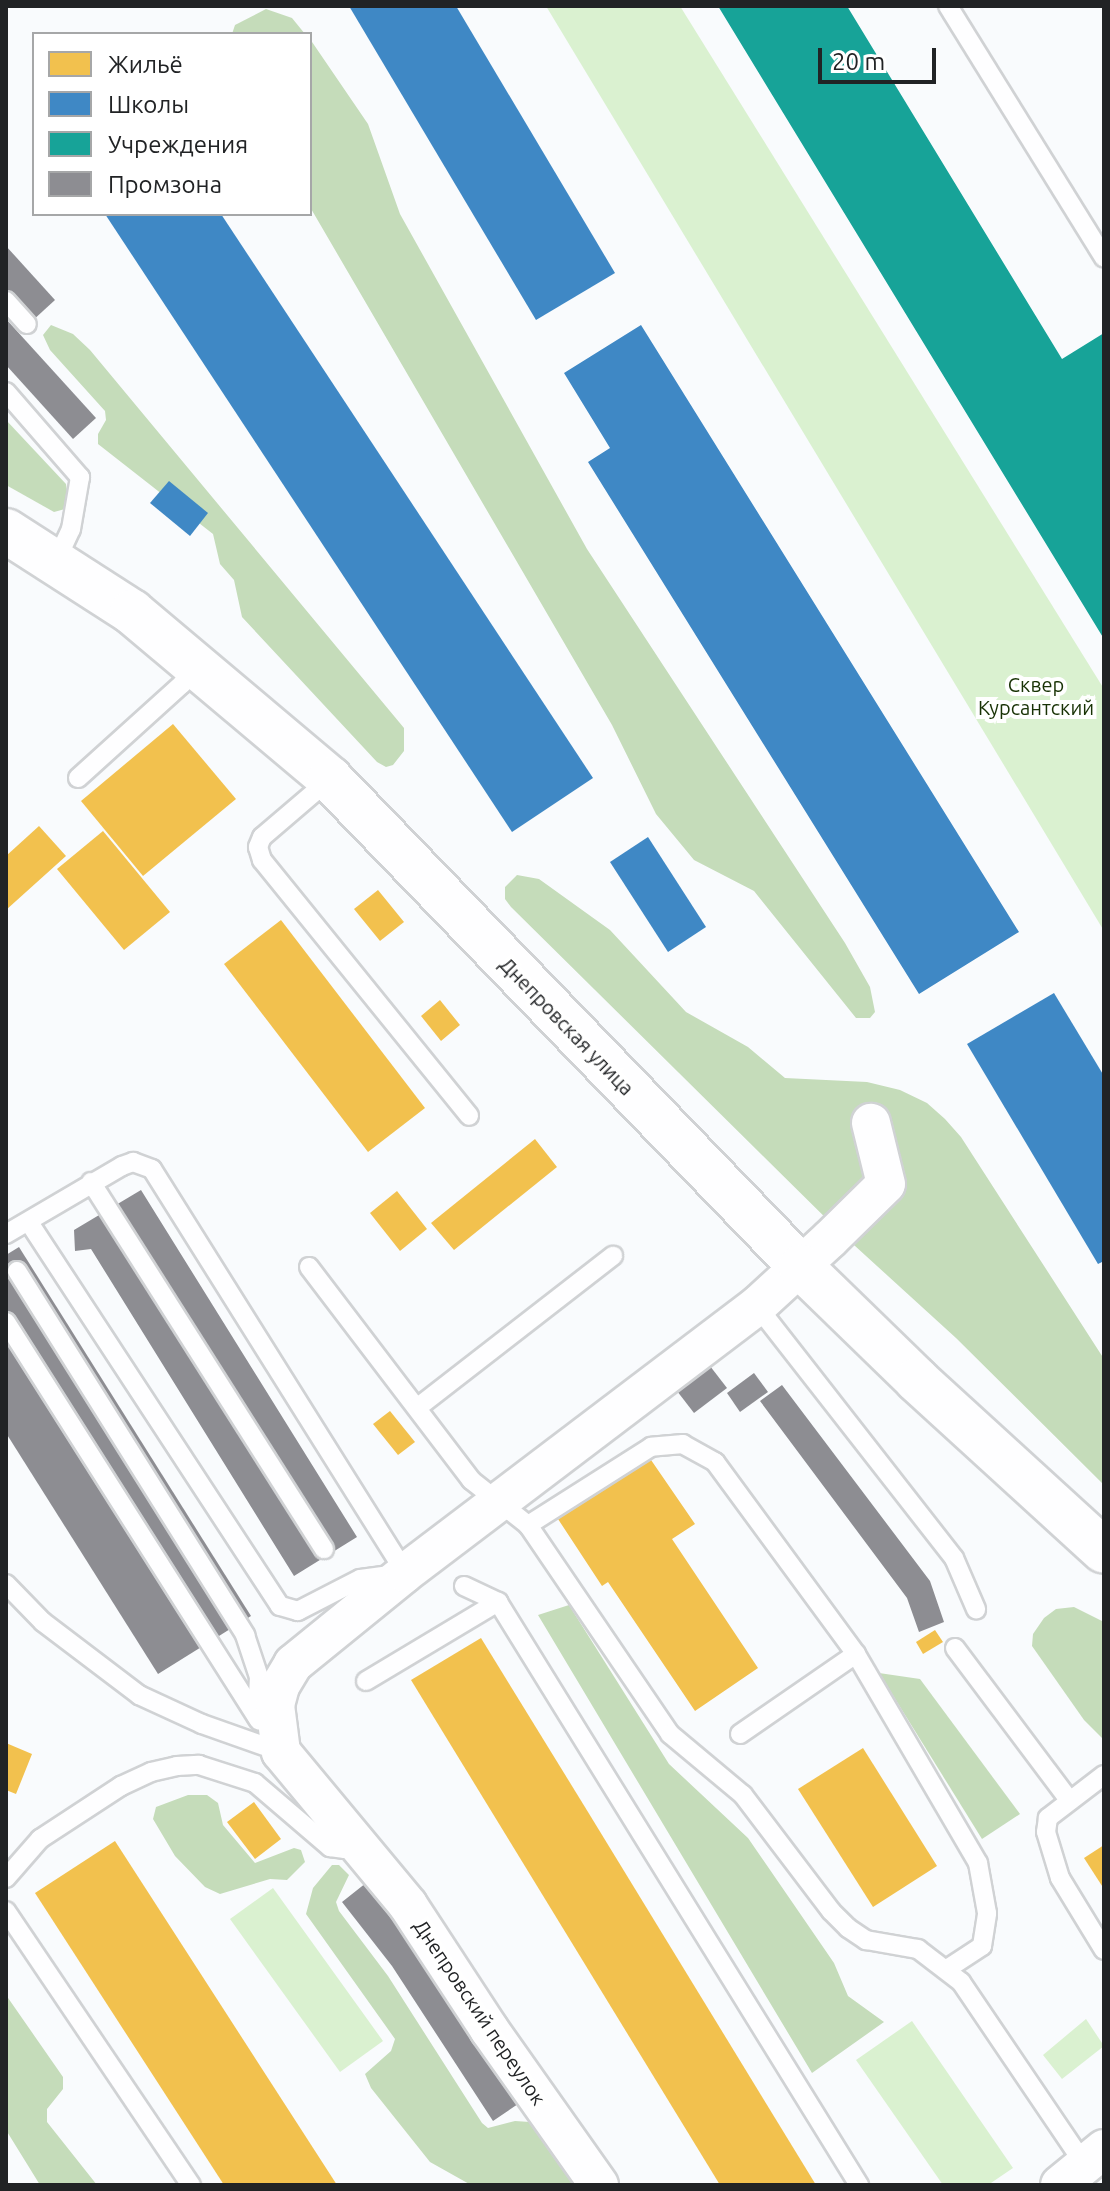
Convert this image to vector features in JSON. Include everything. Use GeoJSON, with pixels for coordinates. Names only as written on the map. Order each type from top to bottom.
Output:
{"type":"FeatureCollection","features":[{"type":"Feature","properties":{"kind":"main road","name":"Днепровская улица"},"geometry":{"type":"LineString","coordinates":[[6,531],[132,612],[330,779],[801,1267],[917,1380],[1104,1551]]}},
{"type":"Feature","properties":{"kind":"street"},"geometry":{"type":"LineString","coordinates":[[281,1752],[275,1705],[280,1686],[293,1664],[405,1573],[757,1306],[886,1184],[871,1123]]}},
{"type":"Feature","properties":{"kind":"street","name":"Днепровский переулок"},"geometry":{"type":"LineString","coordinates":[[281,1752],[408,1905],[489,2029],[599,2185]]}},
{"type":"Feature","properties":{"kind":"lane"},"geometry":{"type":"LineString","coordinates":[[948,6],[1104,258]]}},
{"type":"Feature","properties":{"kind":"lane"},"geometry":{"type":"LineString","coordinates":[[6,301],[27,324]]}},
{"type":"Feature","properties":{"kind":"lane"},"geometry":{"type":"LineString","coordinates":[[6,392],[80,477],[82,487],[71,529],[56,561]]}},
{"type":"Feature","properties":{"kind":"lane"},"geometry":{"type":"LineString","coordinates":[[78,778],[182,684],[197,665]]}},
{"type":"Feature","properties":{"kind":"lane"},"geometry":{"type":"LineString","coordinates":[[330,779],[262,837],[258,847],[262,860],[469,1116]]}},
{"type":"Feature","properties":{"kind":"lane"},"geometry":{"type":"LineString","coordinates":[[6,1234],[91,1182],[133,1162],[152,1169],[405,1573],[360,1579],[298,1611],[280,1606],[29,1222]]}},
{"type":"Feature","properties":{"kind":"lane"},"geometry":{"type":"LineString","coordinates":[[91,1182],[324,1549]]}},
{"type":"Feature","properties":{"kind":"lane"},"geometry":{"type":"LineString","coordinates":[[418,1407],[613,1256]]}},
{"type":"Feature","properties":{"kind":"lane"},"geometry":{"type":"LineString","coordinates":[[309,1267],[471,1480],[528,1525],[670,1734],[743,1795],[831,1911],[866,1940],[918,1949],[961,1982],[1083,2166]]}},
{"type":"Feature","properties":{"kind":"lane"},"geometry":{"type":"LineString","coordinates":[[17,1271],[245,1635],[259,1677],[257,1717]]}},
{"type":"Feature","properties":{"kind":"lane"},"geometry":{"type":"LineString","coordinates":[[757,1306],[954,1558],[976,1609]]}},
{"type":"Feature","properties":{"kind":"lane"},"geometry":{"type":"LineString","coordinates":[[6,1322],[281,1752]]}},
{"type":"Feature","properties":{"kind":"lane"},"geometry":{"type":"LineString","coordinates":[[528,1525],[651,1447],[683,1444],[715,1462],[856,1654],[982,1872],[987,1913],[982,1946],[947,1969]]}},
{"type":"Feature","properties":{"kind":"lane"},"geometry":{"type":"LineString","coordinates":[[6,1584],[43,1622],[139,1695],[202,1724],[281,1752]]}},
{"type":"Feature","properties":{"kind":"lane"},"geometry":{"type":"LineString","coordinates":[[464,1586],[498,1602],[859,2185]]}},
{"type":"Feature","properties":{"kind":"lane"},"geometry":{"type":"LineString","coordinates":[[366,1681],[498,1602]]}},
{"type":"Feature","properties":{"kind":"lane"},"geometry":{"type":"LineString","coordinates":[[955,1648],[1070,1801]]}},
{"type":"Feature","properties":{"kind":"lane"},"geometry":{"type":"LineString","coordinates":[[740,1734],[856,1654]]}},
{"type":"Feature","properties":{"kind":"lane"},"geometry":{"type":"LineString","coordinates":[[6,1878],[40,1839],[121,1786],[151,1772],[177,1766],[199,1765],[255,1783],[330,1847],[345,1849],[356,1843]]}},
{"type":"Feature","properties":{"kind":"lane"},"geometry":{"type":"LineString","coordinates":[[1104,1775],[1048,1818],[1049,1850],[1060,1878],[1104,1950]]}},
{"type":"Feature","properties":{"kind":"lane"},"geometry":{"type":"LineString","coordinates":[[6,1911],[191,2185]]}},
{"type":"Feature","properties":{"kind":"green space","name":"Сквер Курсантский"},"geometry":{"type":"Polygon","coordinates":[[[546,6],[680,6],[1104,689],[1104,931],[546,6]]]}},
{"type":"Feature","properties":{"kind":"green space"},"geometry":{"type":"Polygon","coordinates":[[[266,9],[292,18],[303,32],[233,32],[235,25],[266,9]]]}},
{"type":"Feature","properties":{"kind":"green space"},"geometry":{"type":"Polygon","coordinates":[[[312,42],[368,124],[400,214],[587,549],[845,943],[870,987],[875,1012],[870,1018],[856,1018],[754,891],[694,860],[656,814],[612,725],[312,210],[312,42]]]}},
{"type":"Feature","properties":{"kind":"green space"},"geometry":{"type":"Polygon","coordinates":[[[51,325],[73,334],[90,350],[404,728],[404,751],[393,765],[386,767],[377,762],[242,617],[234,580],[220,564],[213,534],[98,444],[98,434],[106,420],[105,411],[50,350],[43,335],[51,325]]]}},
{"type":"Feature","properties":{"kind":"green space"},"geometry":{"type":"Polygon","coordinates":[[[6,420],[66,484],[69,504],[65,509],[54,512],[6,485],[6,420]]]}},
{"type":"Feature","properties":{"kind":"green space"},"geometry":{"type":"Polygon","coordinates":[[[517,875],[539,879],[610,930],[686,1012],[748,1047],[785,1078],[867,1082],[900,1090],[927,1103],[945,1119],[961,1137],[1104,1359],[1104,1485],[956,1338],[843,1235],[511,907],[505,899],[505,887],[517,875]]]}},
{"type":"Feature","properties":{"kind":"green space"},"geometry":{"type":"Polygon","coordinates":[[[569,1605],[669,1764],[748,1838],[834,1963],[848,1996],[884,2022],[812,2073],[538,1615],[569,1605]]]}},
{"type":"Feature","properties":{"kind":"green space"},"geometry":{"type":"Polygon","coordinates":[[[1074,1607],[1104,1622],[1104,1740],[1084,1720],[1032,1646],[1033,1634],[1044,1618],[1056,1609],[1074,1607]]]}},
{"type":"Feature","properties":{"kind":"green space"},"geometry":{"type":"Polygon","coordinates":[[[879,1673],[920,1679],[1020,1814],[982,1839],[879,1673]]]}},
{"type":"Feature","properties":{"kind":"green space"},"geometry":{"type":"Polygon","coordinates":[[[188,1795],[207,1795],[218,1803],[223,1825],[255,1863],[294,1848],[301,1850],[305,1862],[287,1880],[270,1879],[220,1894],[205,1887],[175,1856],[153,1819],[156,1807],[188,1795]]]}},
{"type":"Feature","properties":{"kind":"green space"},"geometry":{"type":"Polygon","coordinates":[[[332,1865],[339,1865],[349,1875],[336,1902],[339,1911],[388,1976],[482,2123],[488,2128],[515,2121],[530,2122],[581,2185],[471,2185],[430,2162],[371,2088],[365,2074],[391,2051],[395,2039],[306,1914],[313,1888],[332,1865]]]}},
{"type":"Feature","properties":{"kind":"green space"},"geometry":{"type":"Polygon","coordinates":[[[273,1888],[383,2041],[340,2072],[230,1919],[273,1888]]]}},
{"type":"Feature","properties":{"kind":"green space"},"geometry":{"type":"Polygon","coordinates":[[[6,1995],[63,2077],[63,2089],[47,2109],[47,2122],[97,2185],[40,2185],[6,2130],[6,1995]]]}},
{"type":"Feature","properties":{"kind":"green space"},"geometry":{"type":"Polygon","coordinates":[[[1086,2019],[1104,2046],[1062,2079],[1043,2055],[1086,2019]]]}},
{"type":"Feature","properties":{"kind":"green space"},"geometry":{"type":"Polygon","coordinates":[[[912,2021],[1013,2168],[988,2185],[943,2185],[856,2060],[912,2021]]]}},
{"type":"Feature","properties":{"kind":"building: Жильё"},"geometry":{"type":"Polygon","coordinates":[[[173,724],[236,799],[143,876],[81,801],[173,724]]]}},
{"type":"Feature","properties":{"kind":"building: Жильё"},"geometry":{"type":"Polygon","coordinates":[[[39,826],[66,856],[6,910],[6,856],[39,826]]]}},
{"type":"Feature","properties":{"kind":"building: Жильё"},"geometry":{"type":"Polygon","coordinates":[[[103,831],[170,912],[124,950],[57,869],[103,831]]]}},
{"type":"Feature","properties":{"kind":"building: Жильё"},"geometry":{"type":"Polygon","coordinates":[[[378,890],[404,922],[380,941],[354,909],[378,890]]]}},
{"type":"Feature","properties":{"kind":"building: Жильё"},"geometry":{"type":"Polygon","coordinates":[[[281,920],[425,1108],[368,1152],[224,964],[281,920]]]}},
{"type":"Feature","properties":{"kind":"building: Жильё"},"geometry":{"type":"Polygon","coordinates":[[[440,1000],[460,1025],[441,1041],[421,1016],[440,1000]]]}},
{"type":"Feature","properties":{"kind":"building: Жильё"},"geometry":{"type":"Polygon","coordinates":[[[535,1139],[557,1167],[454,1250],[431,1223],[535,1139]]]}},
{"type":"Feature","properties":{"kind":"building: Жильё"},"geometry":{"type":"Polygon","coordinates":[[[397,1191],[427,1229],[400,1251],[370,1213],[397,1191]]]}},
{"type":"Feature","properties":{"kind":"building: Жильё"},"geometry":{"type":"Polygon","coordinates":[[[390,1411],[415,1442],[398,1455],[373,1424],[390,1411]]]}},
{"type":"Feature","properties":{"kind":"building: Жильё"},"geometry":{"type":"Polygon","coordinates":[[[649,1457],[695,1524],[672,1539],[758,1668],[695,1711],[608,1582],[602,1586],[558,1519],[649,1457]]]}},
{"type":"Feature","properties":{"kind":"building: Жильё"},"geometry":{"type":"Polygon","coordinates":[[[935,1630],[943,1642],[923,1654],[916,1642],[935,1630]]]}},
{"type":"Feature","properties":{"kind":"building: Жильё"},"geometry":{"type":"Polygon","coordinates":[[[481,1638],[816,2185],[720,2185],[411,1680],[481,1638]]]}},
{"type":"Feature","properties":{"kind":"building: Жильё"},"geometry":{"type":"Polygon","coordinates":[[[6,1743],[32,1754],[16,1794],[6,1790],[6,1743]]]}},
{"type":"Feature","properties":{"kind":"building: Жильё"},"geometry":{"type":"Polygon","coordinates":[[[863,1748],[937,1866],[873,1907],[798,1789],[863,1748]]]}},
{"type":"Feature","properties":{"kind":"building: Жильё"},"geometry":{"type":"Polygon","coordinates":[[[254,1802],[281,1839],[255,1859],[227,1822],[254,1802]]]}},
{"type":"Feature","properties":{"kind":"building: Жильё"},"geometry":{"type":"Polygon","coordinates":[[[115,1841],[337,2185],[224,2185],[35,1893],[115,1841]]]}},
{"type":"Feature","properties":{"kind":"building: Жильё"},"geometry":{"type":"Polygon","coordinates":[[[1104,1845],[1104,1889],[1084,1858],[1104,1845]]]}},
{"type":"Feature","properties":{"kind":"building: Школы"},"geometry":{"type":"Polygon","coordinates":[[[349,6],[456,6],[615,273],[536,320],[349,6]]]}},
{"type":"Feature","properties":{"kind":"building: Школы"},"geometry":{"type":"Polygon","coordinates":[[[106,216],[222,216],[593,778],[512,832],[106,216]]]}},
{"type":"Feature","properties":{"kind":"building: Школы"},"geometry":{"type":"Polygon","coordinates":[[[641,325],[1019,932],[919,994],[588,462],[610,448],[564,373],[641,325]]]}},
{"type":"Feature","properties":{"kind":"building: Школы"},"geometry":{"type":"Polygon","coordinates":[[[169,481],[208,513],[190,536],[150,503],[169,481]]]}},
{"type":"Feature","properties":{"kind":"building: Школы"},"geometry":{"type":"Polygon","coordinates":[[[648,837],[706,927],[668,952],[610,862],[648,837]]]}},
{"type":"Feature","properties":{"kind":"building: Школы"},"geometry":{"type":"Polygon","coordinates":[[[1054,993],[1104,1076],[1104,1261],[1098,1264],[967,1044],[1054,993]]]}},
{"type":"Feature","properties":{"kind":"building: Учреждения"},"geometry":{"type":"Polygon","coordinates":[[[718,6],[847,6],[1062,359],[1104,333],[1104,639],[718,6]]]}},
{"type":"Feature","properties":{"kind":"building: Промзона"},"geometry":{"type":"Polygon","coordinates":[[[6,246],[55,300],[31,322],[6,295],[6,246]]]}},
{"type":"Feature","properties":{"kind":"building: Промзона"},"geometry":{"type":"Polygon","coordinates":[[[6,319],[96,418],[73,439],[6,365],[6,319]]]}},
{"type":"Feature","properties":{"kind":"building: Промзона"},"geometry":{"type":"Polygon","coordinates":[[[141,1190],[357,1537],[294,1576],[91,1249],[75,1251],[74,1230],[141,1190]]]}},
{"type":"Feature","properties":{"kind":"building: Промзона"},"geometry":{"type":"Polygon","coordinates":[[[19,1247],[251,1616],[158,1674],[6,1433],[6,1255],[19,1247]]]}},
{"type":"Feature","properties":{"kind":"building: Промзона"},"geometry":{"type":"Polygon","coordinates":[[[710,1366],[727,1388],[694,1413],[677,1391],[710,1366]]]}},
{"type":"Feature","properties":{"kind":"building: Промзона"},"geometry":{"type":"Polygon","coordinates":[[[754,1373],[768,1392],[740,1412],[727,1393],[754,1373]]]}},
{"type":"Feature","properties":{"kind":"building: Промзона"},"geometry":{"type":"Polygon","coordinates":[[[782,1385],[930,1581],[944,1622],[919,1632],[907,1598],[760,1401],[782,1385]]]}},
{"type":"Feature","properties":{"kind":"building: Промзона"},"geometry":{"type":"Polygon","coordinates":[[[366,1883],[419,1951],[518,2104],[493,2121],[392,1966],[342,1902],[366,1883]]]}}]}
